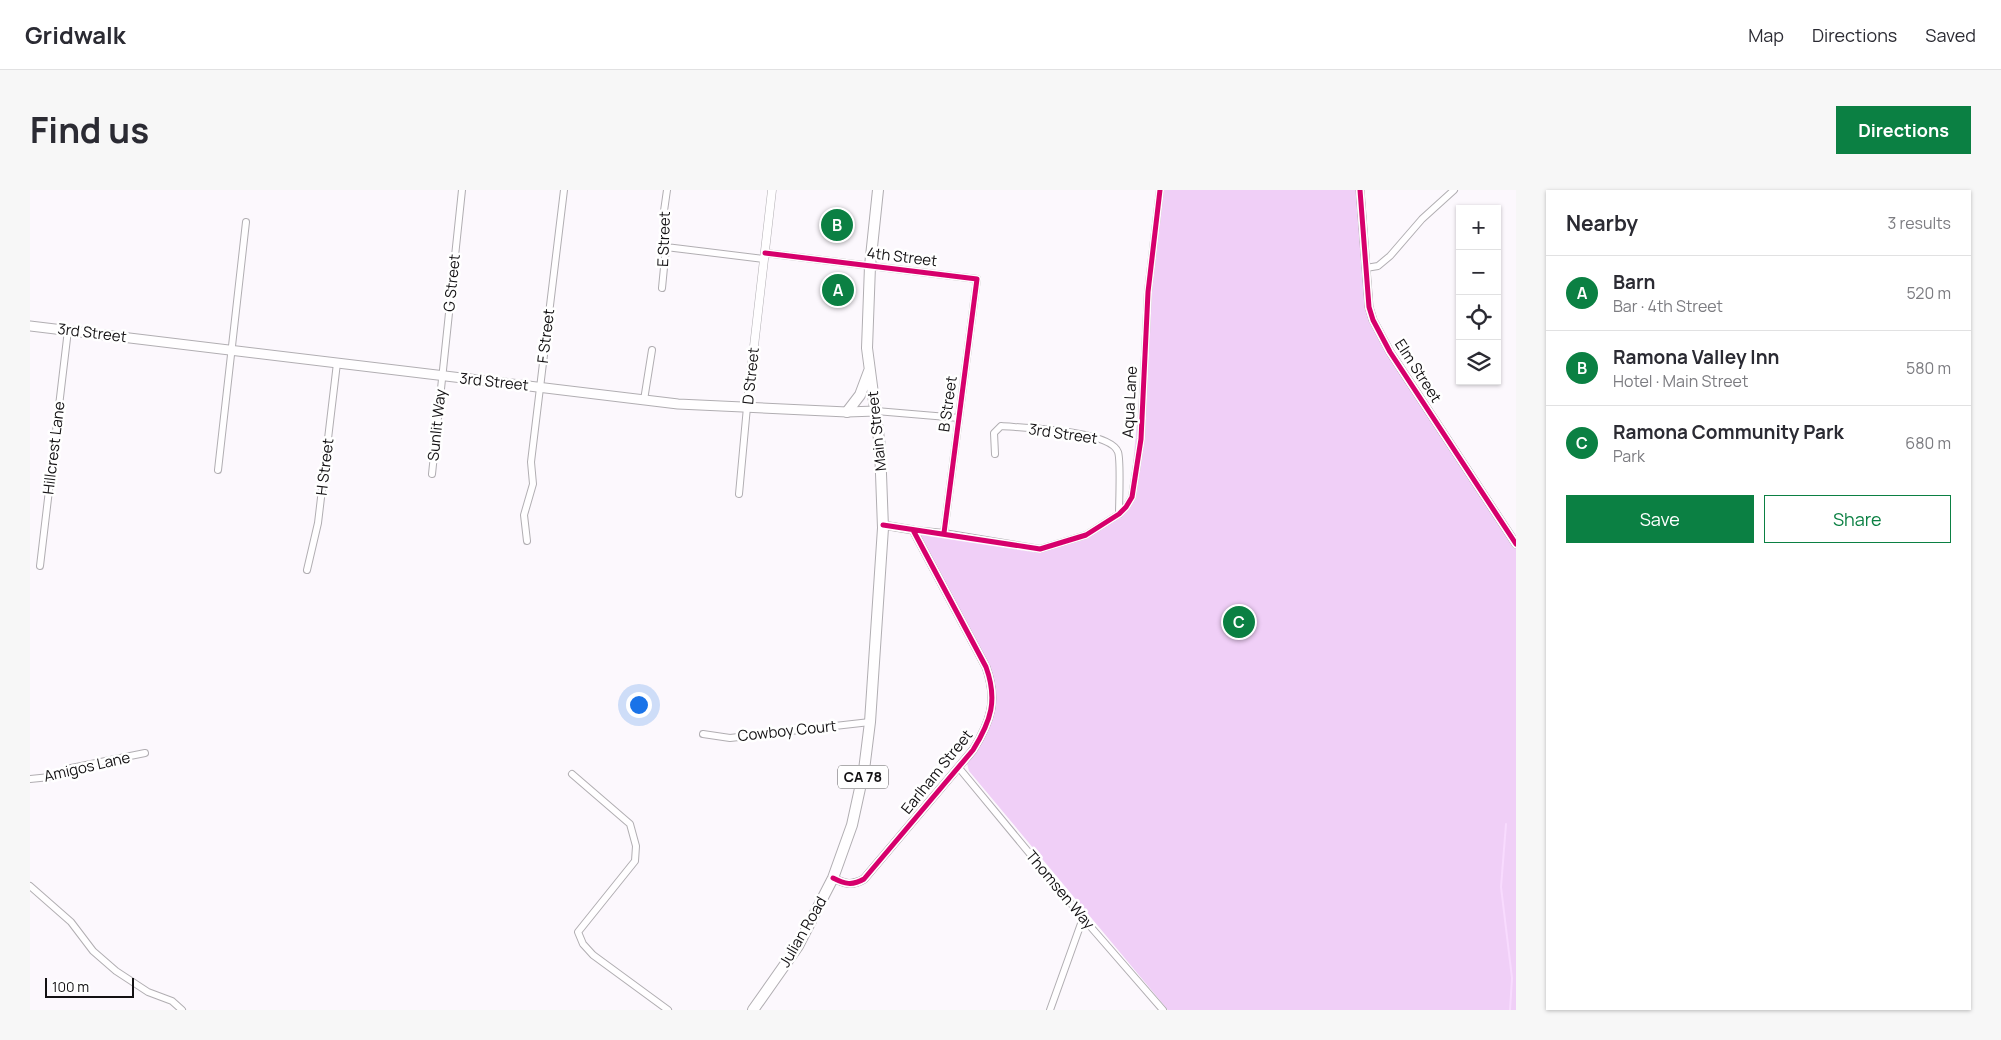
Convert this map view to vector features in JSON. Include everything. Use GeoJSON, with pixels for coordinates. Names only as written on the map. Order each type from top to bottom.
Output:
{"type":"FeatureCollection","features":[{"type":"Feature","properties":{"kind":"main road","name":"Main Street"},"geometry":{"type":"LineString","coordinates":[[874,672],[883,525],[880,447],[867,348],[870,266],[878,190]]}},
{"type":"Feature","properties":{"kind":"main road","name":"3rd Street"},"geometry":{"type":"LineString","coordinates":[[30,326],[678,404],[847,412],[876,411]]}},
{"type":"Feature","properties":{"kind":"main road"},"geometry":{"type":"LineString","coordinates":[[847,412],[860,395],[870,370]]}},
{"type":"Feature","properties":{"kind":"main road","name":"Julian Road"},"geometry":{"type":"LineString","coordinates":[[753,1010],[798,946],[833,878],[852,825],[864,770],[874,672]]}},
{"type":"Feature","properties":{"kind":"street","name":"G Street"},"geometry":{"type":"LineString","coordinates":[[442,376],[462,190]]}},
{"type":"Feature","properties":{"kind":"street","name":"F Street"},"geometry":{"type":"LineString","coordinates":[[527,541],[524,515],[533,484],[531,462],[564,190]]}},
{"type":"Feature","properties":{"kind":"street","name":"E Street"},"geometry":{"type":"LineString","coordinates":[[662,288],[666,247],[664,211],[667,190]]}},
{"type":"Feature","properties":{"kind":"street","name":"D Street"},"geometry":{"type":"LineString","coordinates":[[739,494],[772,190]]}},
{"type":"Feature","properties":{"kind":"street","name":"Aqua Lane"},"geometry":{"type":"LineString","coordinates":[[913,530],[944,533],[1040,549],[1086,536],[1119,514],[1132,497],[1141,440],[1148,292],[1160,190]]}},
{"type":"Feature","properties":{"kind":"street","name":"Elm Street"},"geometry":{"type":"LineString","coordinates":[[1360,190],[1369,307],[1377,328],[1390,352],[1516,544]]}},
{"type":"Feature","properties":{"kind":"street"},"geometry":{"type":"LineString","coordinates":[[1366,268],[1378,266],[1390,256],[1422,219],[1454,190]]}},
{"type":"Feature","properties":{"kind":"street"},"geometry":{"type":"LineString","coordinates":[[218,470],[246,222]]}},
{"type":"Feature","properties":{"kind":"street","name":"4th Street"},"geometry":{"type":"LineString","coordinates":[[666,247],[870,266],[977,279]]}},
{"type":"Feature","properties":{"kind":"street","name":"B Street"},"geometry":{"type":"LineString","coordinates":[[944,533],[977,279]]}},
{"type":"Feature","properties":{"kind":"street","name":"Hillcrest Lane"},"geometry":{"type":"LineString","coordinates":[[40,566],[68,330]]}},
{"type":"Feature","properties":{"kind":"street"},"geometry":{"type":"LineString","coordinates":[[644,400],[652,350]]}},
{"type":"Feature","properties":{"kind":"street","name":"H Street"},"geometry":{"type":"LineString","coordinates":[[308,570],[318,523],[337,363]]}},
{"type":"Feature","properties":{"kind":"street","name":"Sunlit Way"},"geometry":{"type":"LineString","coordinates":[[432,474],[442,376]]}},
{"type":"Feature","properties":{"kind":"street","name":"3rd Street"},"geometry":{"type":"LineString","coordinates":[[876,411],[959,418]]}},
{"type":"Feature","properties":{"kind":"street","name":"3rd Street"},"geometry":{"type":"LineString","coordinates":[[995,454],[994,433],[1001,426],[1058,430],[1105,440],[1113,444],[1119,453],[1119,514]]}},
{"type":"Feature","properties":{"kind":"street"},"geometry":{"type":"LineString","coordinates":[[883,525],[913,530]]}},
{"type":"Feature","properties":{"kind":"street","name":"Earlham Street"},"geometry":{"type":"LineString","coordinates":[[833,878],[846,884],[856,883],[864,879],[973,750],[984,733],[990,712],[993,691],[986,667],[913,530]]}},
{"type":"Feature","properties":{"kind":"street","name":"Cowboy Court"},"geometry":{"type":"LineString","coordinates":[[703,734],[730,738],[870,722]]}},
{"type":"Feature","properties":{"kind":"street","name":"Amigos Lane"},"geometry":{"type":"LineString","coordinates":[[30,779],[50,777],[71,768],[145,753]]}},
{"type":"Feature","properties":{"kind":"street","name":"Thomsen Way"},"geometry":{"type":"LineString","coordinates":[[959,768],[1083,918],[1163,1010]]}},
{"type":"Feature","properties":{"kind":"street"},"geometry":{"type":"LineString","coordinates":[[572,774],[630,824],[636,846],[635,861],[578,932],[583,944],[593,955],[668,1010]]}},
{"type":"Feature","properties":{"kind":"street"},"geometry":{"type":"LineString","coordinates":[[30,886],[71,922],[93,951],[116,971],[148,992],[172,1002],[182,1010]]}},
{"type":"Feature","properties":{"kind":"street"},"geometry":{"type":"LineString","coordinates":[[1050,1010],[1083,918]]}},
{"type":"Feature","properties":{"kind":"shaded area"},"geometry":{"type":"Polygon","coordinates":[[[1160,190],[1359,190],[1373,320],[1516,544],[1516,1010],[1168,1010],[969,771],[966,760],[989,717],[990,677],[909,529],[1039,549],[1079,538],[1125,508],[1130,494],[1160,190]]]}},
{"type":"Feature","properties":{"kind":"waterway"},"geometry":{"type":"LineString","coordinates":[[1506,824],[1501,887],[1512,978],[1510,1010]]}},
{"type":"Feature","properties":{"kind":"cycle path"},"geometry":{"type":"LineString","coordinates":[[883,525],[1040,549],[1086,535],[1119,514],[1126,507],[1132,497],[1141,439],[1148,292],[1160,190]]}},
{"type":"Feature","properties":{"kind":"cycle path"},"geometry":{"type":"LineString","coordinates":[[1360,190],[1369,307],[1373,320],[1390,352],[1516,544]]}},
{"type":"Feature","properties":{"kind":"cycle path"},"geometry":{"type":"LineString","coordinates":[[765,253],[977,279],[944,533]]}},
{"type":"Feature","properties":{"kind":"cycle path"},"geometry":{"type":"LineString","coordinates":[[833,878],[849,883],[856,883],[864,879],[973,750],[991,710],[992,690],[986,667],[913,530]]}},
{"type":"Feature","properties":{"kind":"place","name":"Ramona Valley Inn"},"geometry":{"type":"Point","coordinates":[837,225]}},
{"type":"Feature","properties":{"kind":"place","name":"Barn"},"geometry":{"type":"Point","coordinates":[838,290]}},
{"type":"Feature","properties":{"kind":"place","name":"Ramona Community Park"},"geometry":{"type":"Point","coordinates":[1239,622]}}]}
